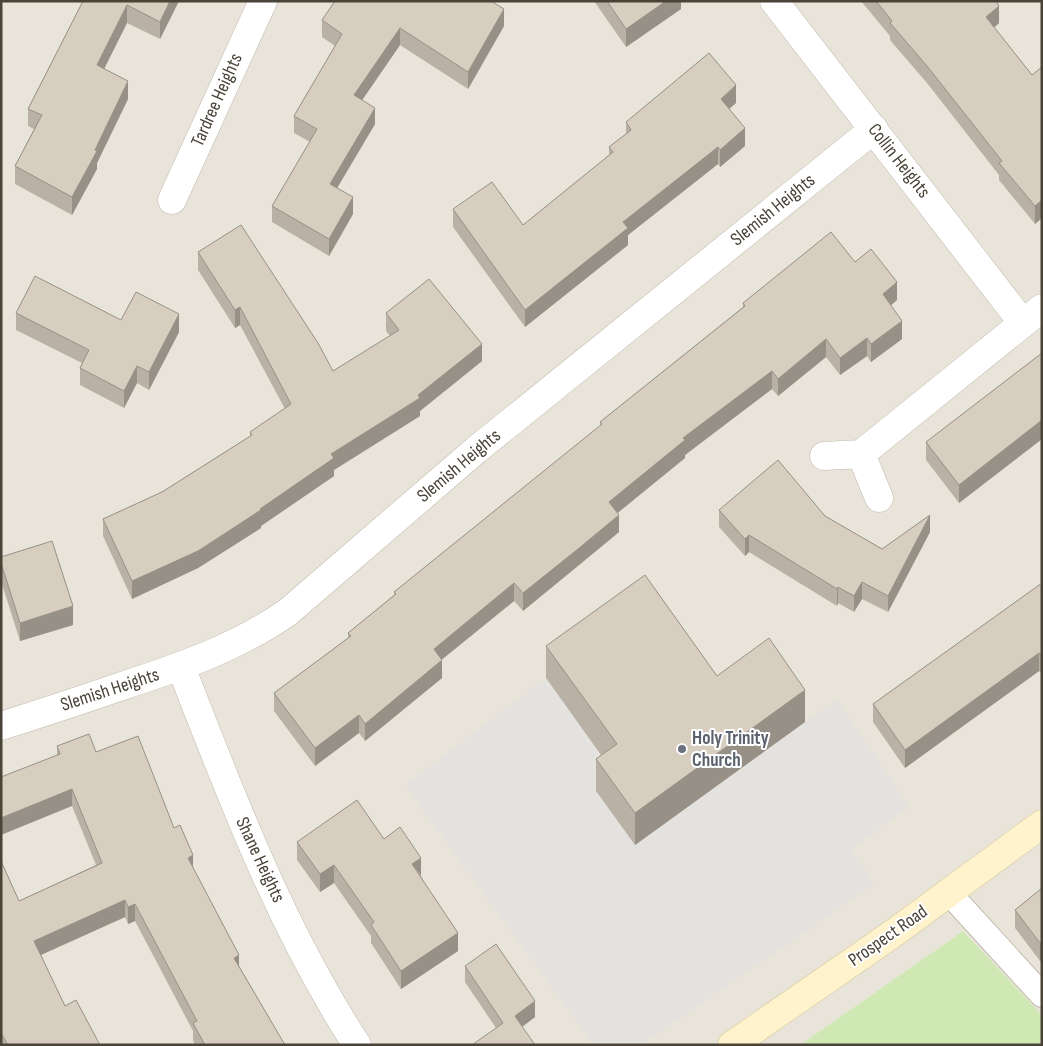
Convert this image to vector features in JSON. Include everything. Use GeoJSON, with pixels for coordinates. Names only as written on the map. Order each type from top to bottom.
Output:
{"type":"FeatureCollection","features":[{"type":"Feature","properties":{"kind":"street","name":"Tardree Heights"},"geometry":{"type":"LineString","coordinates":[[172,200],[263,1]]}},
{"type":"Feature","properties":{"kind":"street","name":"Collin Heights"},"geometry":{"type":"LineString","coordinates":[[774,1],[874,129],[1032,315],[861,454]]}},
{"type":"Feature","properties":{"kind":"street","name":"Slemish Heights"},"geometry":{"type":"LineString","coordinates":[[1,726],[181,667],[242,642],[288,612],[476,450],[874,129]]}},
{"type":"Feature","properties":{"kind":"street"},"geometry":{"type":"LineString","coordinates":[[824,456],[861,454],[879,498]]}},
{"type":"Feature","properties":{"kind":"street","name":"Shane Heights"},"geometry":{"type":"LineString","coordinates":[[181,667],[233,802],[255,851],[322,989],[357,1045]]}},
{"type":"Feature","properties":{"kind":"street","name":"Prospect Road"},"geometry":{"type":"LineString","coordinates":[[732,1045],[949,893],[1042,824]]}},
{"type":"Feature","properties":{"kind":"lane"},"geometry":{"type":"LineString","coordinates":[[949,893],[1042,995]]}},
{"type":"Feature","properties":{"kind":"shaded area"},"geometry":{"type":"Polygon","coordinates":[[[1,1],[1042,1],[1042,1015],[963,931],[800,1045],[1,1045],[1,1]]]}},
{"type":"Feature","properties":{"kind":"shaded area"},"geometry":{"type":"Polygon","coordinates":[[[546,678],[617,777],[635,845],[837,699],[909,806],[851,850],[874,884],[641,1045],[594,1045],[405,785],[546,678]]]}},
{"type":"Feature","properties":{"kind":"green space"},"geometry":{"type":"Polygon","coordinates":[[[963,931],[1042,1015],[1042,1045],[800,1045],[963,931]]]}},
{"type":"Feature","properties":{"kind":"building"},"geometry":{"type":"Polygon","coordinates":[[[83,1],[170,1],[160,22],[127,5],[97,65],[128,81],[95,150],[97,151],[72,197],[15,166],[42,115],[28,109],[83,1]]]}},
{"type":"Feature","properties":{"kind":"building"},"geometry":{"type":"Polygon","coordinates":[[[335,1],[491,1],[504,9],[468,72],[400,28],[354,95],[375,108],[330,184],[353,197],[329,239],[272,206],[317,129],[294,116],[342,34],[322,20],[335,1]]]}},
{"type":"Feature","properties":{"kind":"building"},"geometry":{"type":"Polygon","coordinates":[[[607,1],[666,1],[626,29],[607,1]]]}},
{"type":"Feature","properties":{"kind":"building"},"geometry":{"type":"Polygon","coordinates":[[[876,1],[996,1],[999,6],[986,17],[1032,75],[1042,67],[1042,200],[1035,206],[999,163],[1002,161],[927,66],[890,23],[892,21],[876,1]]]}},
{"type":"Feature","properties":{"kind":"building"},"geometry":{"type":"Polygon","coordinates":[[[709,53],[736,85],[721,99],[745,128],[720,150],[718,147],[623,222],[628,228],[525,310],[453,209],[492,182],[523,225],[613,152],[609,147],[631,130],[626,122],[709,53]]]}},
{"type":"Feature","properties":{"kind":"building"},"geometry":{"type":"Polygon","coordinates":[[[241,225],[318,343],[333,371],[399,330],[386,313],[429,279],[482,344],[418,395],[420,398],[331,454],[334,458],[261,510],[198,551],[132,581],[103,519],[162,492],[252,435],[250,432],[291,404],[240,307],[235,310],[198,252],[241,225]]]}},
{"type":"Feature","properties":{"kind":"building"},"geometry":{"type":"Polygon","coordinates":[[[831,232],[855,262],[871,249],[897,282],[883,294],[902,321],[871,344],[867,338],[840,358],[826,339],[778,379],[772,371],[683,438],[685,440],[609,502],[619,515],[578,549],[523,593],[514,583],[434,649],[442,660],[365,724],[359,715],[315,748],[274,693],[351,636],[348,633],[396,594],[394,592],[602,424],[600,422],[745,306],[743,303],[831,232]]]}},
{"type":"Feature","properties":{"kind":"building"},"geometry":{"type":"Polygon","coordinates":[[[35,276],[121,320],[136,292],[179,314],[149,372],[137,366],[124,391],[80,368],[89,350],[16,313],[35,276]]]}},
{"type":"Feature","properties":{"kind":"building"},"geometry":{"type":"Polygon","coordinates":[[[1042,353],[1042,420],[959,485],[926,442],[1042,353]]]}},
{"type":"Feature","properties":{"kind":"building"},"geometry":{"type":"Polygon","coordinates":[[[778,460],[825,516],[882,549],[930,515],[888,596],[862,582],[854,596],[838,587],[837,589],[749,535],[745,539],[719,510],[778,460]]]}},
{"type":"Feature","properties":{"kind":"building"},"geometry":{"type":"Polygon","coordinates":[[[52,541],[73,606],[20,623],[1,563],[1,557],[52,541]]]}},
{"type":"Feature","properties":{"kind":"building","name":"Holy Trinity Church"},"geometry":{"type":"Polygon","coordinates":[[[645,575],[717,676],[769,638],[805,690],[635,813],[596,759],[617,744],[546,646],[645,575]]]}},
{"type":"Feature","properties":{"kind":"building"},"geometry":{"type":"Polygon","coordinates":[[[1042,583],[1042,656],[1039,653],[905,750],[873,704],[1042,583]]]}},
{"type":"Feature","properties":{"kind":"building"},"geometry":{"type":"Polygon","coordinates":[[[89,734],[96,752],[138,736],[174,828],[180,825],[193,855],[188,858],[239,955],[234,958],[285,1045],[205,1045],[193,1023],[197,1021],[135,904],[128,907],[125,900],[34,941],[65,1006],[76,1000],[100,1045],[8,1045],[1,1033],[1,861],[19,901],[102,863],[72,789],[1,818],[1,777],[60,754],[57,746],[89,734]]]}},
{"type":"Feature","properties":{"kind":"building"},"geometry":{"type":"Polygon","coordinates":[[[357,800],[384,839],[400,827],[421,858],[412,864],[458,933],[401,971],[371,925],[374,922],[334,865],[320,874],[297,842],[357,800]]]}},
{"type":"Feature","properties":{"kind":"building"},"geometry":{"type":"Polygon","coordinates":[[[1042,888],[1042,942],[1040,943],[1015,910],[1042,888]]]}},
{"type":"Feature","properties":{"kind":"building"},"geometry":{"type":"Polygon","coordinates":[[[496,944],[535,1001],[515,1016],[535,1045],[472,1045],[503,1023],[465,966],[496,944]]]}},
{"type":"Feature","properties":{"kind":"place","name":"Holy Trinity Church"},"geometry":{"type":"Point","coordinates":[682,749]}}]}
